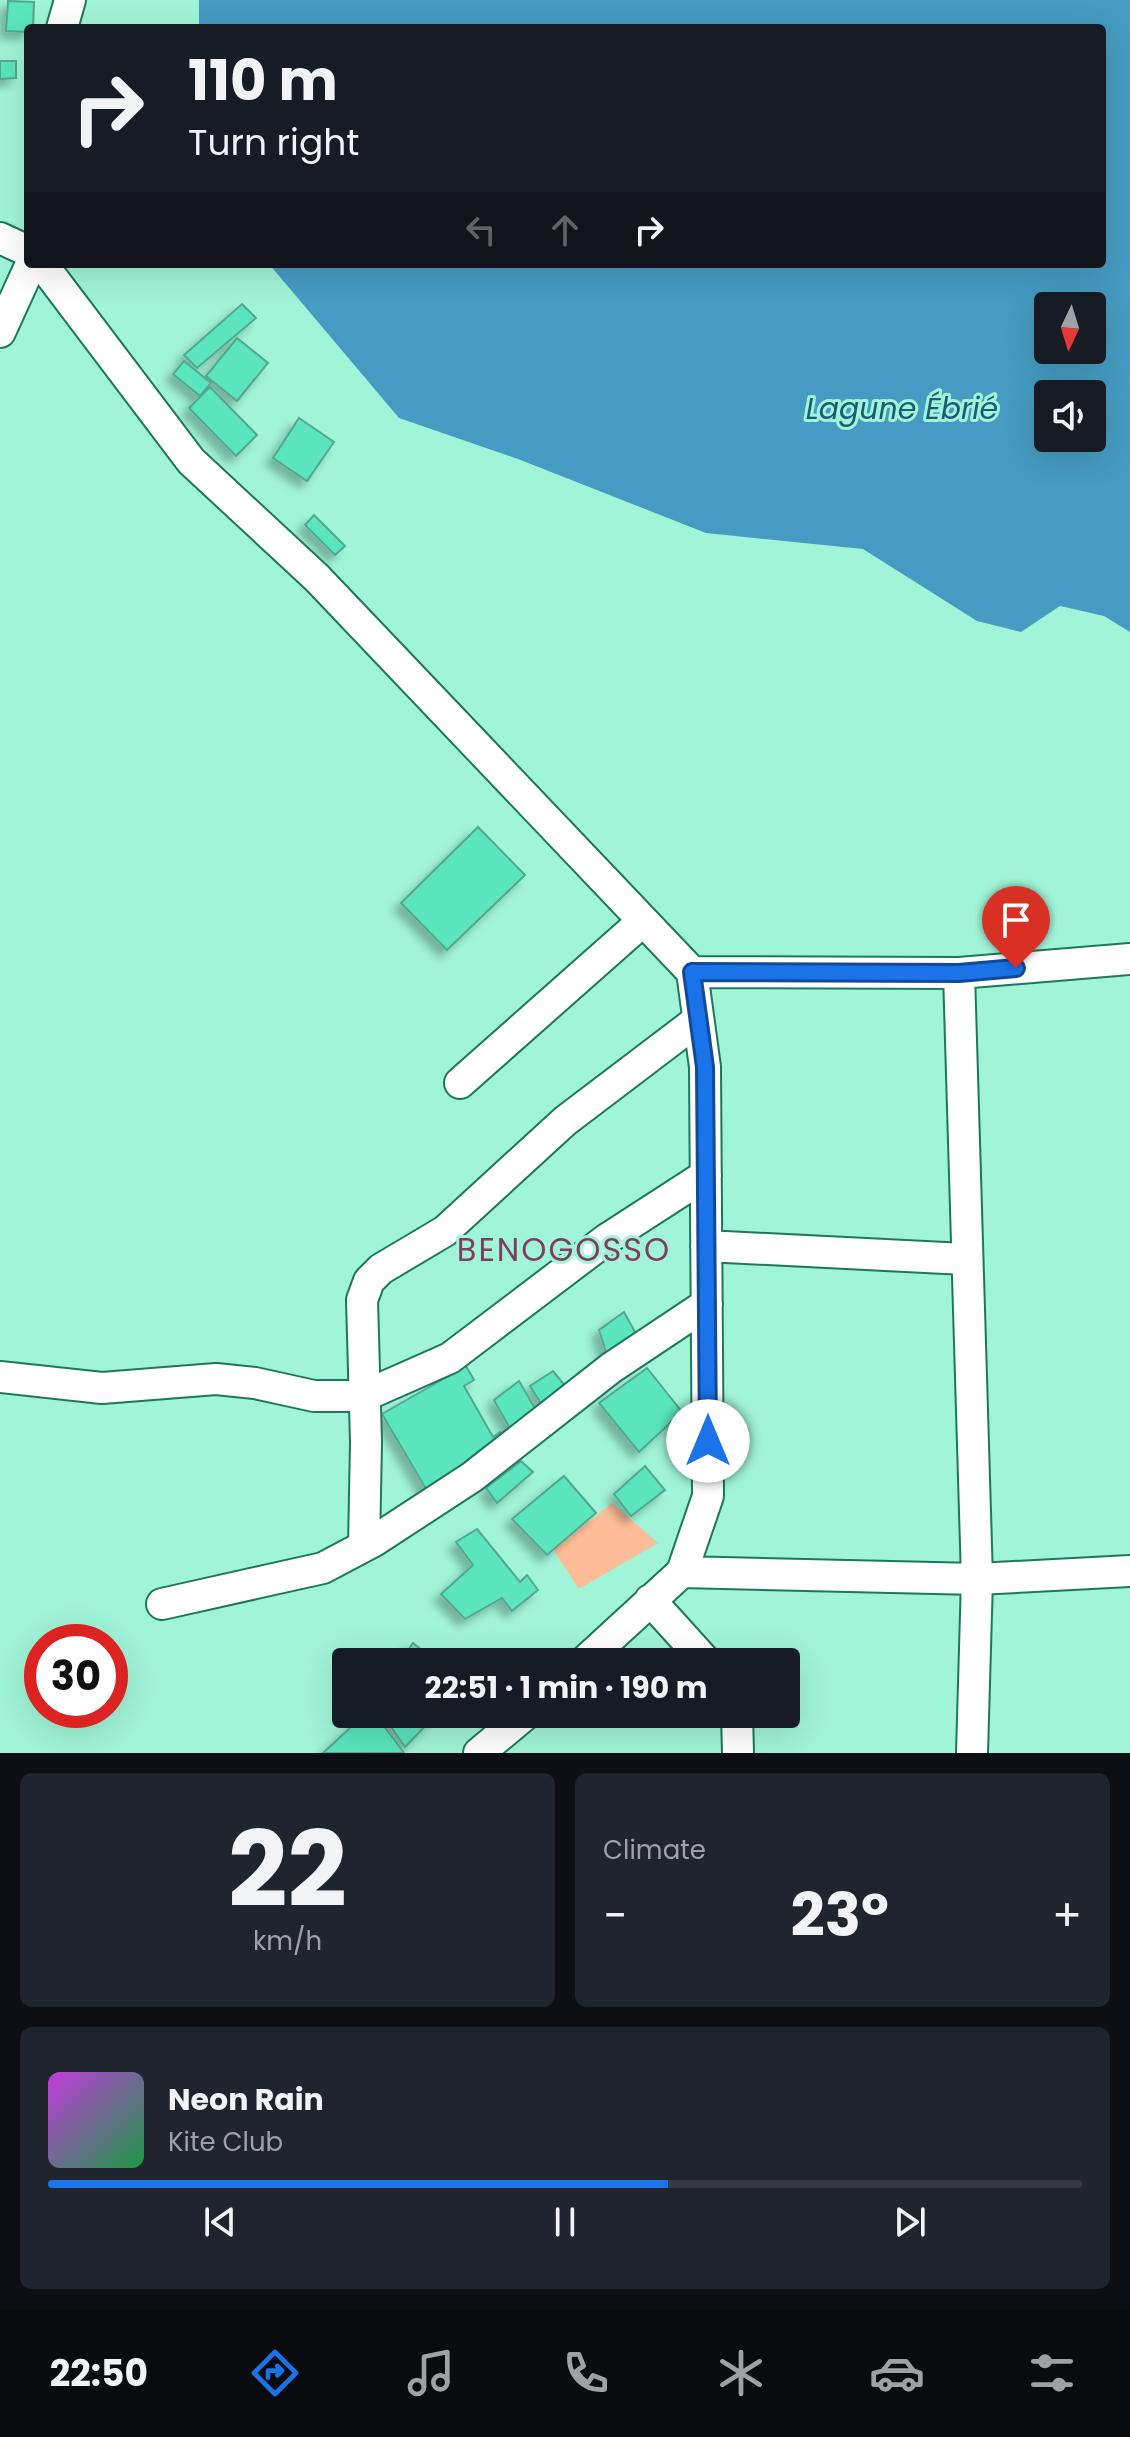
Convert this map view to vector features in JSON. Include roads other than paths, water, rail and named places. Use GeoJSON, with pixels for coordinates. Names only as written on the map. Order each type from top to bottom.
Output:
{"type":"FeatureCollection","features":[{"type":"Feature","properties":{"kind":"street"},"geometry":{"type":"LineString","coordinates":[[63,24],[70,0]]}},
{"type":"Feature","properties":{"kind":"street"},"geometry":{"type":"LineString","coordinates":[[0,238],[24,249]]}},
{"type":"Feature","properties":{"kind":"street"},"geometry":{"type":"LineString","coordinates":[[0,332],[29,268]]}},
{"type":"Feature","properties":{"kind":"street"},"geometry":{"type":"LineString","coordinates":[[45,268],[191,461],[317,578],[692,972],[705,1067],[708,1496],[682,1572],[599,1648]]}},
{"type":"Feature","properties":{"kind":"street"},"geometry":{"type":"LineString","coordinates":[[460,1083],[643,921]]}},
{"type":"Feature","properties":{"kind":"street"},"geometry":{"type":"LineString","coordinates":[[692,972],[959,973],[1130,959]]}},
{"type":"Feature","properties":{"kind":"street"},"geometry":{"type":"LineString","coordinates":[[959,973],[965,1259],[977,1579],[972,1753]]}},
{"type":"Feature","properties":{"kind":"street"},"geometry":{"type":"LineString","coordinates":[[364,1546],[362,1300],[369,1281],[381,1269],[445,1231],[565,1121],[698,1020]]}},
{"type":"Feature","properties":{"kind":"street"},"geometry":{"type":"LineString","coordinates":[[0,1377],[102,1388],[216,1379],[255,1383],[314,1396],[364,1396],[450,1358],[607,1239],[706,1175]]}},
{"type":"Feature","properties":{"kind":"street"},"geometry":{"type":"LineString","coordinates":[[706,1246],[965,1259]]}},
{"type":"Feature","properties":{"kind":"street"},"geometry":{"type":"LineString","coordinates":[[162,1604],[323,1568],[364,1546],[472,1477],[611,1368],[707,1304]]}},
{"type":"Feature","properties":{"kind":"street"},"geometry":{"type":"LineString","coordinates":[[682,1572],[977,1579],[1130,1571]]}},
{"type":"Feature","properties":{"kind":"street"},"geometry":{"type":"LineString","coordinates":[[650,1600],[693,1648]]}},
{"type":"Feature","properties":{"kind":"street"},"geometry":{"type":"LineString","coordinates":[[479,1753],[509,1728]]}},
{"type":"Feature","properties":{"kind":"street"},"geometry":{"type":"LineString","coordinates":[[737,1728],[738,1753]]}},
{"type":"Feature","properties":{"kind":"water","name":"Lagune Ébrié"},"geometry":{"type":"Polygon","coordinates":[[[199,0],[1130,0],[1130,632],[1104,616],[1060,606],[1021,632],[977,621],[863,549],[706,533],[518,459],[399,418],[272,268],[1106,268],[1106,24],[199,24],[199,0]]]}},
{"type":"Feature","properties":{"kind":"district","name":"BENOGOSSO"},"geometry":{"type":"Point","coordinates":[564,1250]}}]}
